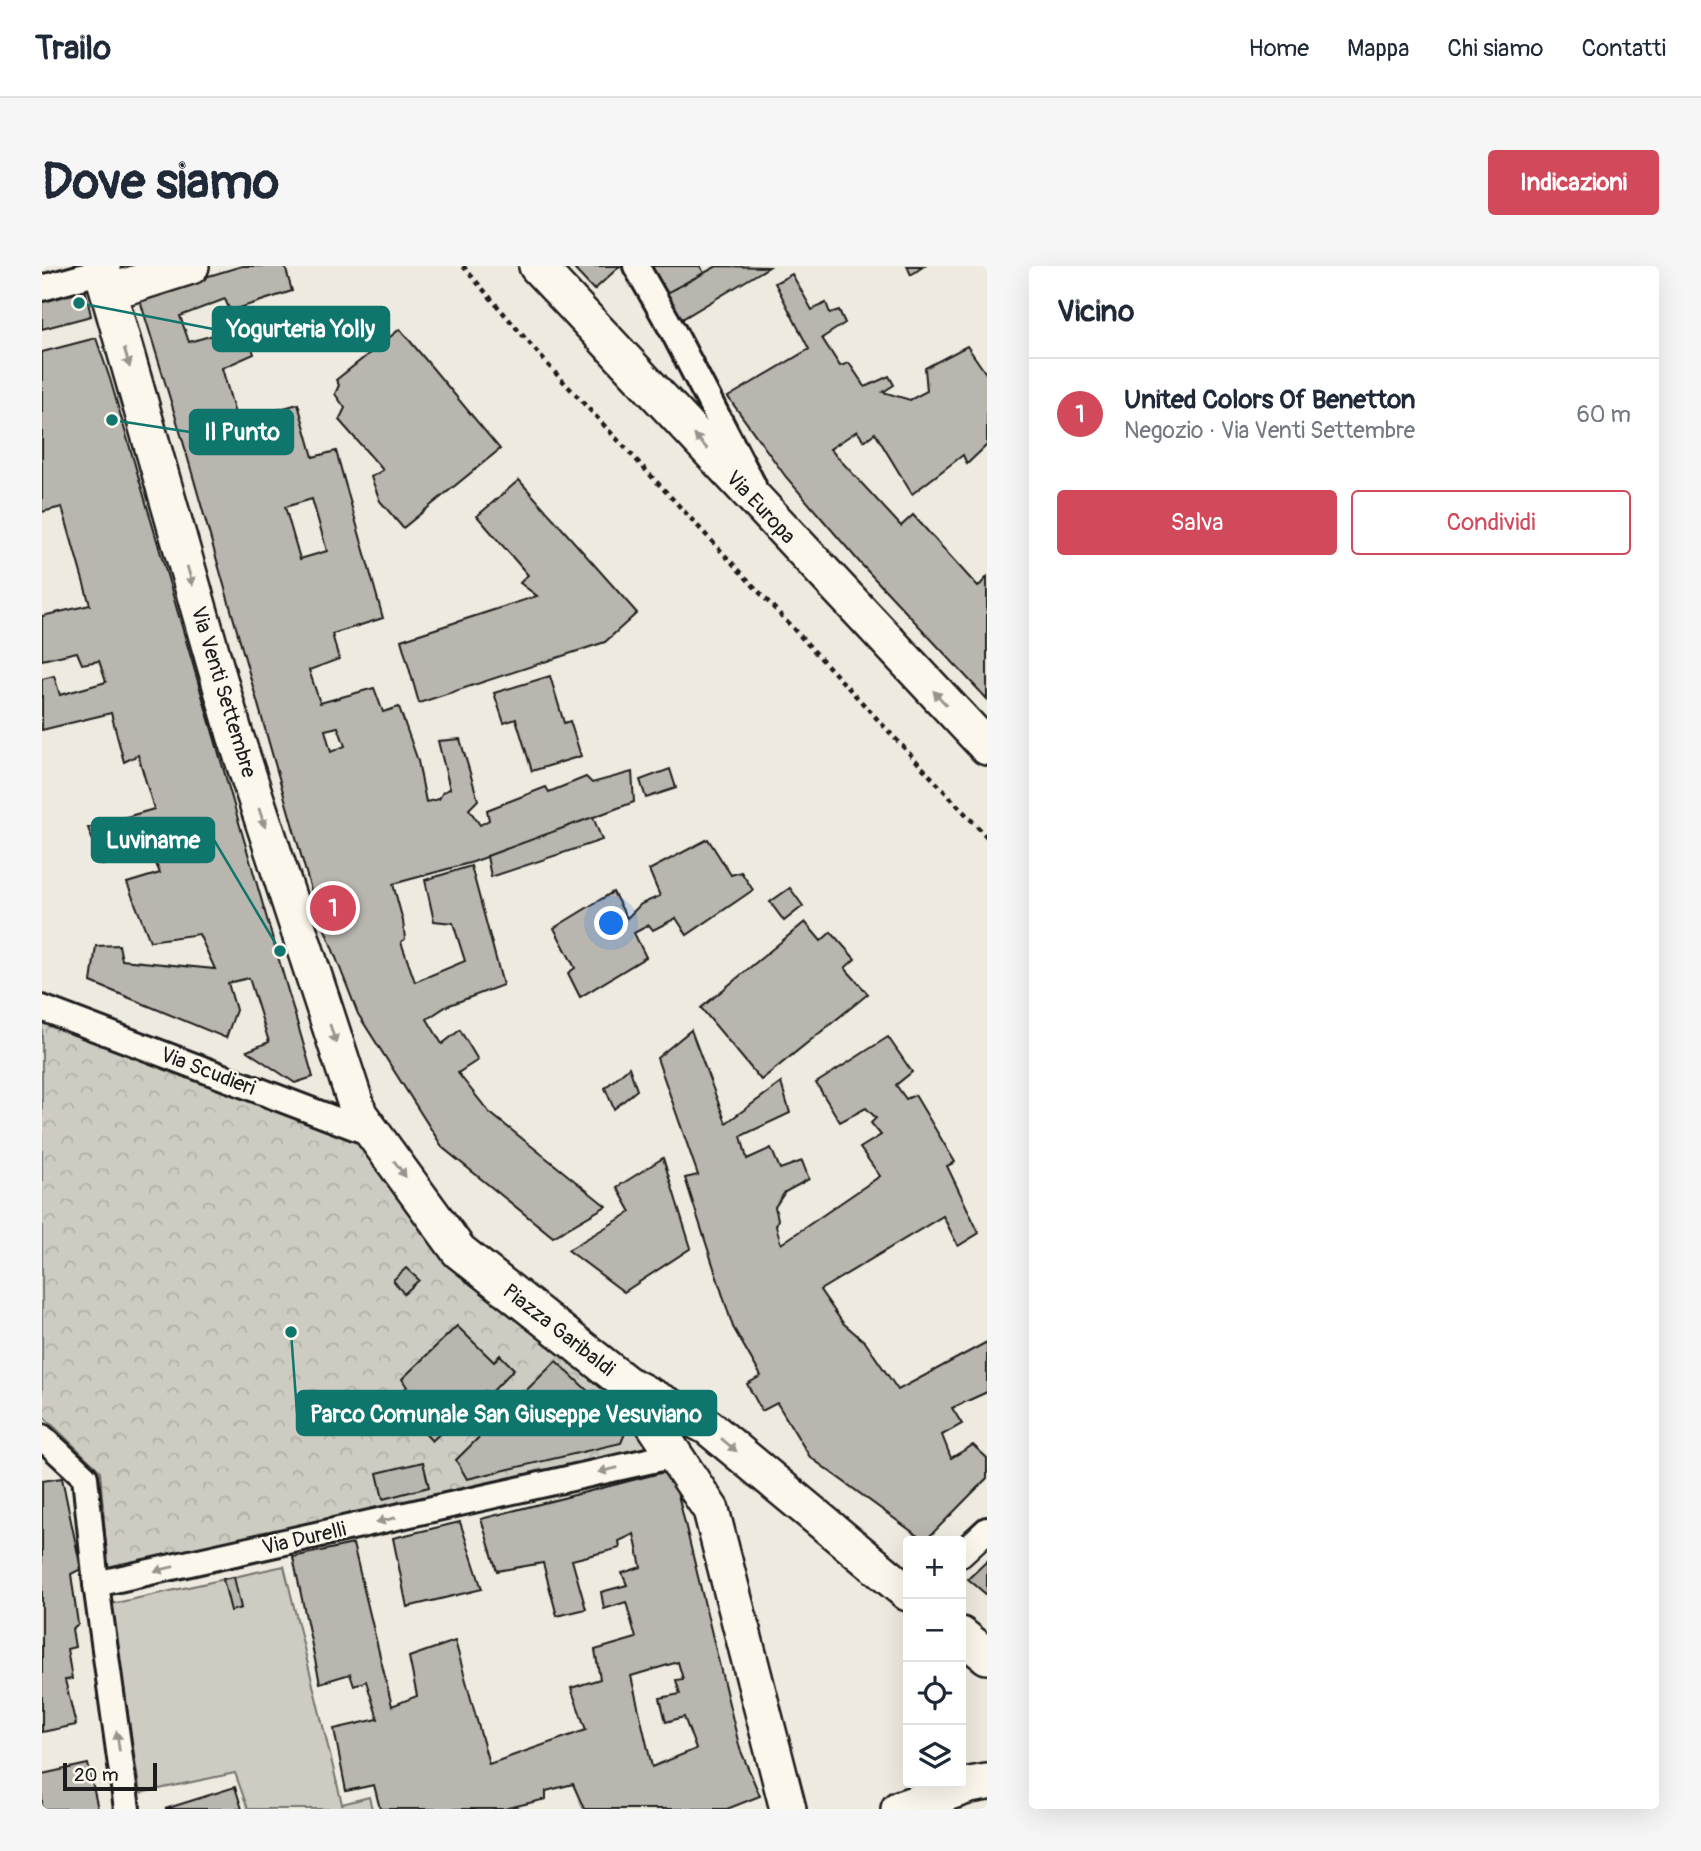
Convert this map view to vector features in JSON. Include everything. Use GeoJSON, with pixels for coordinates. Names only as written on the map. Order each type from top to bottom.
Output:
{"type":"FeatureCollection","features":[{"type":"Feature","properties":{"kind":"main road"},"geometry":{"type":"LineString","coordinates":[[104,276],[191,266]]}},
{"type":"Feature","properties":{"kind":"main road","name":"Via Europa"},"geometry":{"type":"LineString","coordinates":[[537,266],[987,747]]}},
{"type":"Feature","properties":{"kind":"main road","name":"Via Venti Settembre"},"geometry":{"type":"LineString","coordinates":[[104,276],[235,735],[367,1124]]}},
{"type":"Feature","properties":{"kind":"main road","name":"Piazza Garibaldi"},"geometry":{"type":"LineString","coordinates":[[367,1124],[459,1251],[628,1385],[711,1510],[788,1809]]}},
{"type":"Feature","properties":{"kind":"main road"},"geometry":{"type":"LineString","coordinates":[[628,1385],[708,1427],[903,1589]]}},
{"type":"Feature","properties":{"kind":"main road"},"geometry":{"type":"LineString","coordinates":[[966,1639],[987,1656]]}},
{"type":"Feature","properties":{"kind":"main road"},"geometry":{"type":"LineString","coordinates":[[899,1809],[970,1785],[987,1782]]}},
{"type":"Feature","properties":{"kind":"street"},"geometry":{"type":"LineString","coordinates":[[636,266],[770,517]]}},
{"type":"Feature","properties":{"kind":"street"},"geometry":{"type":"LineString","coordinates":[[42,288],[104,276]]}},
{"type":"Feature","properties":{"kind":"street","name":"Via Scudieri"},"geometry":{"type":"LineString","coordinates":[[42,1008],[367,1124]]}},
{"type":"Feature","properties":{"kind":"street"},"geometry":{"type":"LineString","coordinates":[[42,1437],[85,1477],[96,1584],[127,1809]]}},
{"type":"Feature","properties":{"kind":"street","name":"Via Durelli"},"geometry":{"type":"LineString","coordinates":[[96,1584],[675,1455]]}},
{"type":"Feature","properties":{"kind":"street"},"geometry":{"type":"LineString","coordinates":[[966,1549],[987,1530]]}},
{"type":"Feature","properties":{"kind":"path"},"geometry":{"type":"LineString","coordinates":[[463,266],[550,366],[987,837]]}},
{"type":"Feature","properties":{"kind":"green space"},"geometry":{"type":"Polygon","coordinates":[[[42,1021],[365,1145],[614,1390],[656,1448],[108,1569],[100,1471],[42,1415],[42,1021]]]}},
{"type":"Feature","properties":{"kind":"green space"},"geometry":{"type":"Polygon","coordinates":[[[284,1566],[342,1804],[369,1797],[372,1809],[248,1809],[235,1773],[140,1793],[111,1604],[284,1566]]]}},
{"type":"Feature","properties":{"kind":"building"},"geometry":{"type":"Polygon","coordinates":[[[242,266],[285,266],[292,291],[230,311],[225,299],[180,316],[189,342],[245,326],[254,354],[222,368],[237,421],[298,404],[313,457],[336,451],[383,618],[332,634],[339,659],[309,670],[320,703],[374,688],[383,712],[399,707],[418,761],[426,802],[439,799],[443,792],[450,789],[438,741],[460,739],[478,800],[469,809],[480,825],[489,820],[487,810],[546,787],[549,792],[586,777],[592,783],[632,772],[634,802],[473,862],[393,884],[403,921],[405,939],[401,942],[415,982],[465,961],[453,923],[434,921],[425,880],[471,866],[503,985],[447,1006],[427,1019],[442,1044],[460,1030],[478,1060],[458,1073],[489,1112],[606,1206],[553,1237],[443,1148],[358,1014],[315,904],[139,297],[242,266]],[[312,499],[285,507],[300,559],[327,551],[312,499]],[[338,727],[325,730],[331,752],[345,746],[338,727]]]}},
{"type":"Feature","properties":{"kind":"building"},"geometry":{"type":"Polygon","coordinates":[[[579,266],[620,266],[594,290],[575,270],[579,266]]]}},
{"type":"Feature","properties":{"kind":"building"},"geometry":{"type":"Polygon","coordinates":[[[651,266],[700,266],[704,273],[667,293],[651,266]]]}},
{"type":"Feature","properties":{"kind":"building"},"geometry":{"type":"Polygon","coordinates":[[[717,266],[769,267],[682,319],[667,293],[717,266]]]}},
{"type":"Feature","properties":{"kind":"building"},"geometry":{"type":"Polygon","coordinates":[[[907,266],[924,266],[911,275],[907,266]]]}},
{"type":"Feature","properties":{"kind":"building"},"geometry":{"type":"Polygon","coordinates":[[[792,274],[812,310],[826,303],[830,313],[839,310],[845,323],[822,338],[840,366],[849,363],[865,387],[889,376],[894,385],[883,392],[910,400],[927,391],[925,368],[967,346],[987,375],[987,445],[967,464],[963,455],[912,494],[875,433],[864,441],[857,431],[830,449],[901,526],[913,515],[978,587],[987,577],[987,699],[861,564],[786,477],[728,397],[809,349],[775,283],[792,274]]]}},
{"type":"Feature","properties":{"kind":"building"},"geometry":{"type":"Polygon","coordinates":[[[84,283],[91,316],[42,329],[42,294],[84,283]]]}},
{"type":"Feature","properties":{"kind":"building"},"geometry":{"type":"Polygon","coordinates":[[[400,329],[500,449],[403,528],[380,501],[371,477],[383,470],[339,420],[345,408],[335,394],[339,385],[336,380],[400,329]]]}},
{"type":"Feature","properties":{"kind":"building"},"geometry":{"type":"Polygon","coordinates":[[[96,338],[313,1077],[295,1083],[247,1051],[269,1042],[249,978],[228,983],[236,1010],[226,1038],[91,982],[96,946],[119,945],[122,960],[215,969],[199,934],[150,941],[127,883],[160,873],[151,852],[102,865],[88,828],[154,809],[138,755],[124,762],[111,713],[42,730],[42,679],[54,676],[60,695],[106,682],[99,661],[82,664],[77,652],[42,660],[42,616],[90,605],[62,507],[42,512],[42,352],[96,338]]]}},
{"type":"Feature","properties":{"kind":"building"},"geometry":{"type":"Polygon","coordinates":[[[519,480],[637,613],[605,642],[419,703],[401,640],[537,596],[520,583],[528,575],[477,516],[519,480]]]}},
{"type":"Feature","properties":{"kind":"building"},"geometry":{"type":"Polygon","coordinates":[[[550,676],[564,723],[570,721],[581,756],[532,771],[516,719],[504,723],[494,693],[550,676]]]}},
{"type":"Feature","properties":{"kind":"building"},"geometry":{"type":"Polygon","coordinates":[[[670,769],[676,788],[646,798],[640,780],[670,769]]]}},
{"type":"Feature","properties":{"kind":"building"},"geometry":{"type":"Polygon","coordinates":[[[593,817],[602,840],[491,877],[487,856],[593,817]]]}},
{"type":"Feature","properties":{"kind":"building"},"geometry":{"type":"Polygon","coordinates":[[[708,839],[731,875],[741,872],[753,890],[687,935],[676,918],[653,930],[649,925],[634,933],[646,957],[580,997],[568,973],[575,968],[554,928],[613,892],[627,918],[641,904],[660,896],[649,870],[708,839]]]}},
{"type":"Feature","properties":{"kind":"building"},"geometry":{"type":"Polygon","coordinates":[[[790,888],[803,906],[784,921],[770,902],[790,888]]]}},
{"type":"Feature","properties":{"kind":"building"},"geometry":{"type":"Polygon","coordinates":[[[805,922],[821,941],[831,932],[855,959],[845,968],[868,994],[761,1080],[701,1008],[805,922]]]}},
{"type":"Feature","properties":{"kind":"building"},"geometry":{"type":"Polygon","coordinates":[[[691,1030],[726,1123],[781,1083],[790,1113],[741,1136],[747,1159],[771,1148],[780,1169],[802,1161],[809,1179],[785,1192],[775,1207],[781,1244],[880,1176],[860,1148],[881,1135],[871,1123],[876,1118],[866,1108],[840,1122],[816,1083],[888,1037],[912,1072],[896,1085],[906,1099],[915,1095],[955,1162],[947,1166],[979,1233],[958,1246],[943,1216],[820,1290],[843,1323],[865,1342],[898,1390],[987,1342],[987,1392],[952,1408],[962,1424],[942,1435],[951,1458],[973,1445],[987,1458],[987,1478],[930,1536],[918,1536],[810,1457],[777,1403],[762,1411],[747,1384],[761,1376],[733,1327],[685,1178],[698,1175],[657,1058],[691,1030]]]}},
{"type":"Feature","properties":{"kind":"building"},"geometry":{"type":"Polygon","coordinates":[[[629,1067],[637,1090],[614,1109],[605,1088],[629,1067]]]}},
{"type":"Feature","properties":{"kind":"building"},"geometry":{"type":"Polygon","coordinates":[[[663,1158],[691,1248],[624,1292],[568,1250],[631,1212],[617,1187],[663,1158]]]}},
{"type":"Feature","properties":{"kind":"building"},"geometry":{"type":"Polygon","coordinates":[[[406,1268],[419,1280],[404,1294],[393,1280],[406,1268]]]}},
{"type":"Feature","properties":{"kind":"building"},"geometry":{"type":"Polygon","coordinates":[[[457,1326],[494,1362],[500,1355],[514,1369],[490,1394],[485,1391],[432,1441],[393,1399],[407,1387],[402,1379],[457,1326]]]}},
{"type":"Feature","properties":{"kind":"building"},"geometry":{"type":"Polygon","coordinates":[[[556,1361],[623,1424],[626,1431],[621,1443],[467,1479],[456,1460],[556,1361]]]}},
{"type":"Feature","properties":{"kind":"building"},"geometry":{"type":"Polygon","coordinates":[[[423,1462],[429,1487],[383,1499],[377,1473],[423,1462]]]}},
{"type":"Feature","properties":{"kind":"building"},"geometry":{"type":"Polygon","coordinates":[[[672,1470],[740,1749],[760,1796],[727,1809],[584,1809],[573,1784],[546,1791],[546,1799],[504,1809],[380,1809],[374,1785],[346,1791],[334,1729],[378,1719],[366,1681],[354,1686],[350,1674],[320,1683],[293,1557],[353,1544],[392,1706],[417,1696],[409,1657],[455,1641],[489,1764],[586,1730],[571,1688],[600,1679],[595,1650],[636,1638],[626,1602],[604,1609],[601,1592],[627,1585],[622,1573],[641,1567],[634,1534],[619,1541],[620,1548],[572,1560],[586,1609],[557,1616],[543,1563],[497,1571],[481,1519],[672,1470]],[[678,1662],[631,1676],[652,1767],[696,1749],[684,1717],[666,1722],[660,1698],[680,1694],[676,1680],[683,1679],[678,1662]]]}},
{"type":"Feature","properties":{"kind":"building"},"geometry":{"type":"Polygon","coordinates":[[[62,1478],[81,1569],[71,1574],[78,1624],[72,1629],[75,1647],[67,1649],[72,1679],[65,1680],[76,1725],[42,1732],[42,1481],[62,1478]]]}},
{"type":"Feature","properties":{"kind":"building"},"geometry":{"type":"Polygon","coordinates":[[[460,1522],[482,1589],[407,1607],[393,1538],[460,1522]]]}},
{"type":"Feature","properties":{"kind":"building"},"geometry":{"type":"Polygon","coordinates":[[[987,1561],[987,1595],[968,1579],[987,1561]]]}},
{"type":"Feature","properties":{"kind":"building"},"geometry":{"type":"Polygon","coordinates":[[[234,1577],[241,1608],[231,1611],[223,1579],[234,1577]]]}},
{"type":"Feature","properties":{"kind":"building"},"geometry":{"type":"Polygon","coordinates":[[[88,1764],[98,1809],[42,1809],[42,1774],[88,1764]]]}},
{"type":"Feature","properties":{"kind":"building"},"geometry":{"type":"Polygon","coordinates":[[[235,1787],[242,1809],[165,1809],[235,1787]]]}},
{"type":"Feature","properties":{"kind":"place","name":"Yogurteria Yolly"},"geometry":{"type":"Point","coordinates":[79,303]}},
{"type":"Feature","properties":{"kind":"place","name":"Il Punto"},"geometry":{"type":"Point","coordinates":[112,420]}},
{"type":"Feature","properties":{"kind":"place","name":"United Colors Of Benetton"},"geometry":{"type":"Point","coordinates":[333,908]}},
{"type":"Feature","properties":{"kind":"place","name":"Luviname"},"geometry":{"type":"Point","coordinates":[280,951]}},
{"type":"Feature","properties":{"kind":"place","name":"Parco Comunale San Giuseppe Vesuviano"},"geometry":{"type":"Point","coordinates":[291,1332]}}]}
